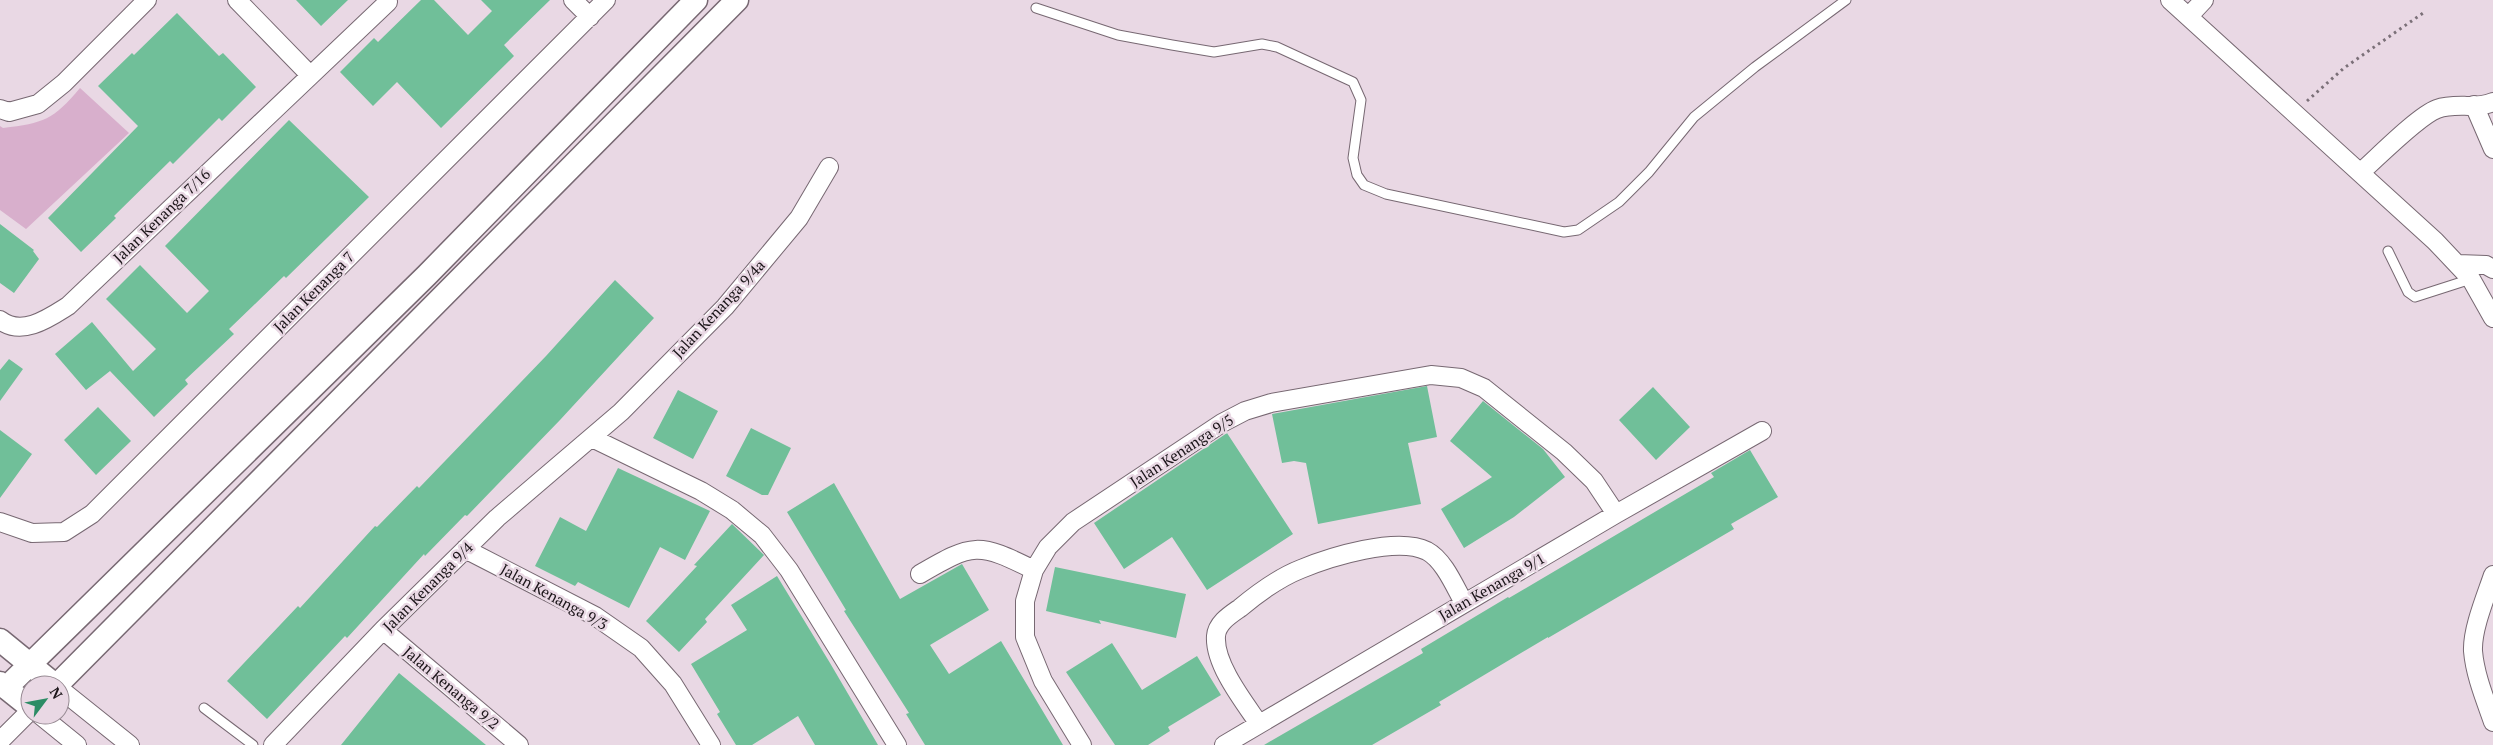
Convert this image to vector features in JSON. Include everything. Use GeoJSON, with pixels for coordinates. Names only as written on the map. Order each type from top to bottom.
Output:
{"type":"FeatureCollection","features":[{"type":"Feature","properties":{"kind":"street"},"geometry":{"type":"LineString","coordinates":[[0,109],[9,112],[38,104],[64,83],[146,0]]}},
{"type":"Feature","properties":{"kind":"street"},"geometry":{"type":"LineString","coordinates":[[237,0],[310,75]]}},
{"type":"Feature","properties":{"kind":"street"},"geometry":{"type":"LineString","coordinates":[[573,0],[590,17]]}},
{"type":"Feature","properties":{"kind":"street","name":"Jalan Kenanga 7"},"geometry":{"type":"LineString","coordinates":[[0,522],[32,533],[64,532],[92,514],[606,0]]}},
{"type":"Feature","properties":{"kind":"street"},"geometry":{"type":"LineString","coordinates":[[20,700],[2,688],[30,664],[427,275],[696,0]]}},
{"type":"Feature","properties":{"kind":"street"},"geometry":{"type":"LineString","coordinates":[[66,675],[737,0]]}},
{"type":"Feature","properties":{"kind":"street"},"geometry":{"type":"LineString","coordinates":[[2170,0],[2295,112],[2458,264],[2471,280],[2493,318]]}},
{"type":"Feature","properties":{"kind":"street"},"geometry":{"type":"LineString","coordinates":[[2189,16],[2204,0]]}},
{"type":"Feature","properties":{"kind":"street","name":"Jalan Kenanga 7/16"},"geometry":{"type":"LineString","coordinates":[[0,320],[5,324],[27,327],[47,320],[68,306],[388,2]]}},
{"type":"Feature","properties":{"kind":"street"},"geometry":{"type":"LineString","coordinates":[[2360,173],[2435,109],[2453,105],[2474,105],[2493,102]]}},
{"type":"Feature","properties":{"kind":"street"},"geometry":{"type":"LineString","coordinates":[[2474,105],[2493,149]]}},
{"type":"Feature","properties":{"kind":"street","name":"Jalan Kenanga 9/4a"},"geometry":{"type":"LineString","coordinates":[[592,438],[725,307],[799,218],[829,166]]}},
{"type":"Feature","properties":{"kind":"street"},"geometry":{"type":"LineString","coordinates":[[2458,264],[2486,266],[2493,269]]}},
{"type":"Feature","properties":{"kind":"street","name":"Jalan Kenanga 9/5"},"geometry":{"type":"LineString","coordinates":[[1082,745],[1043,681],[1025,637],[1025,600],[1034,570],[1048,547],[1073,522],[1222,423],[1245,411],[1271,403],[1432,375],[1461,378],[1484,388],[1564,452],[1594,481],[1616,514]]}},
{"type":"Feature","properties":{"kind":"street","name":"Jalan Kenanga 9/1"},"geometry":{"type":"LineString","coordinates":[[1224,745],[1616,514],[1762,431]]}},
{"type":"Feature","properties":{"kind":"street"},"geometry":{"type":"LineString","coordinates":[[592,438],[701,491],[732,510],[762,535],[789,570],[897,745]]}},
{"type":"Feature","properties":{"kind":"street","name":"Jalan Kenanga 9/4"},"geometry":{"type":"LineString","coordinates":[[273,745],[383,630],[465,549],[592,438]]}},
{"type":"Feature","properties":{"kind":"street"},"geometry":{"type":"LineString","coordinates":[[1259,724],[1226,671],[1217,652],[1216,635],[1222,622],[1260,591],[1300,569],[1351,552],[1402,545],[1427,551],[1444,568],[1464,603]]}},
{"type":"Feature","properties":{"kind":"street","name":"Jalan Kenanga 9/3"},"geometry":{"type":"LineString","coordinates":[[465,549],[595,616],[640,648],[673,684],[711,745]]}},
{"type":"Feature","properties":{"kind":"street"},"geometry":{"type":"LineString","coordinates":[[920,574],[956,553],[976,549],[1000,553],[1034,570]]}},
{"type":"Feature","properties":{"kind":"street"},"geometry":{"type":"LineString","coordinates":[[2493,575],[2478,620],[2473,649],[2478,681],[2493,722]]}},
{"type":"Feature","properties":{"kind":"street","name":"Jalan Kenanga 9/2"},"geometry":{"type":"LineString","coordinates":[[383,630],[519,745]]}},
{"type":"Feature","properties":{"kind":"street"},"geometry":{"type":"LineString","coordinates":[[0,640],[44,675]]}},
{"type":"Feature","properties":{"kind":"street"},"geometry":{"type":"LineString","coordinates":[[70,697],[130,745]]}},
{"type":"Feature","properties":{"kind":"street"},"geometry":{"type":"LineString","coordinates":[[0,741],[20,721]]}},
{"type":"Feature","properties":{"kind":"street"},"geometry":{"type":"LineString","coordinates":[[52,725],[77,745]]}},
{"type":"Feature","properties":{"kind":"lane"},"geometry":{"type":"LineString","coordinates":[[1036,8],[1118,36],[1180,47],[1214,52],[1262,44],[1277,47],[1353,82],[1361,100],[1353,158],[1357,175],[1364,185],[1386,194],[1564,232],[1578,230],[1619,202],[1648,172],[1694,117],[1754,67],[1846,0]]}},
{"type":"Feature","properties":{"kind":"lane"},"geometry":{"type":"LineString","coordinates":[[2388,251],[2408,292],[2415,297],[2471,280]]}},
{"type":"Feature","properties":{"kind":"lane"},"geometry":{"type":"LineString","coordinates":[[204,708],[253,745]]}},
{"type":"Feature","properties":{"kind":"path"},"geometry":{"type":"LineString","coordinates":[[2295,112],[2344,68],[2426,11]]}},
{"type":"Feature","properties":{"kind":"shaded area"},"geometry":{"type":"Polygon","coordinates":[[[80,88],[129,133],[26,229],[0,210],[0,126],[3,128],[29,124],[47,118],[71,99],[80,88]]]}},
{"type":"Feature","properties":{"kind":"building"},"geometry":{"type":"Polygon","coordinates":[[[296,0],[348,0],[321,26],[296,0]]]}},
{"type":"Feature","properties":{"kind":"building"},"geometry":{"type":"Polygon","coordinates":[[[421,0],[434,0],[468,35],[492,11],[481,0],[550,0],[504,45],[514,56],[441,128],[397,82],[373,106],[340,72],[374,38],[378,42],[421,0]]]}},
{"type":"Feature","properties":{"kind":"building"},"geometry":{"type":"Polygon","coordinates":[[[177,13],[219,56],[223,53],[256,87],[222,121],[219,118],[173,164],[170,161],[114,216],[116,218],[81,252],[48,218],[138,126],[98,86],[132,53],[134,55],[177,13]]]}},
{"type":"Feature","properties":{"kind":"building"},"geometry":{"type":"Polygon","coordinates":[[[289,120],[369,197],[286,278],[284,276],[229,329],[234,334],[185,380],[188,384],[154,417],[110,371],[86,390],[55,354],[92,322],[133,371],[156,349],[106,299],[140,265],[187,313],[209,291],[165,246],[289,120]]]}},
{"type":"Feature","properties":{"kind":"building"},"geometry":{"type":"Polygon","coordinates":[[[0,224],[34,250],[39,259],[14,293],[0,283],[0,224]]]}},
{"type":"Feature","properties":{"kind":"building"},"geometry":{"type":"Polygon","coordinates":[[[615,280],[654,318],[560,420],[467,516],[465,515],[425,556],[424,554],[347,638],[345,636],[267,719],[227,681],[298,606],[300,608],[375,526],[377,527],[417,486],[419,488],[546,356],[615,280]]]}},
{"type":"Feature","properties":{"kind":"building"},"geometry":{"type":"Polygon","coordinates":[[[9,359],[23,369],[0,401],[0,370],[9,359]]]}},
{"type":"Feature","properties":{"kind":"building"},"geometry":{"type":"Polygon","coordinates":[[[1427,386],[1437,437],[1408,443],[1421,504],[1318,524],[1306,463],[1294,461],[1282,463],[1272,414],[1427,386]]]}},
{"type":"Feature","properties":{"kind":"building"},"geometry":{"type":"Polygon","coordinates":[[[1653,387],[1690,427],[1656,460],[1619,420],[1653,387]]]}},
{"type":"Feature","properties":{"kind":"building"},"geometry":{"type":"Polygon","coordinates":[[[678,390],[718,411],[693,459],[653,438],[678,390]]]}},
{"type":"Feature","properties":{"kind":"building"},"geometry":{"type":"Polygon","coordinates":[[[1483,401],[1543,449],[1565,477],[1514,517],[1464,548],[1441,509],[1492,477],[1450,441],[1483,401]]]}},
{"type":"Feature","properties":{"kind":"building"},"geometry":{"type":"Polygon","coordinates":[[[98,407],[131,441],[96,475],[64,440],[98,407]]]}},
{"type":"Feature","properties":{"kind":"building"},"geometry":{"type":"Polygon","coordinates":[[[751,428],[791,448],[768,495],[762,495],[726,476],[751,428]]]}},
{"type":"Feature","properties":{"kind":"building"},"geometry":{"type":"Polygon","coordinates":[[[0,430],[32,454],[0,498],[0,430]]]}},
{"type":"Feature","properties":{"kind":"building"},"geometry":{"type":"Polygon","coordinates":[[[1227,433],[1293,534],[1207,590],[1172,537],[1124,569],[1094,523],[1227,433]]]}},
{"type":"Feature","properties":{"kind":"building"},"geometry":{"type":"Polygon","coordinates":[[[1750,450],[1778,497],[1731,524],[1734,529],[1439,702],[1441,705],[1372,745],[1264,745],[1423,653],[1421,649],[1714,477],[1711,473],[1750,450]]]}},
{"type":"Feature","properties":{"kind":"building"},"geometry":{"type":"Polygon","coordinates":[[[618,468],[710,511],[685,560],[660,547],[629,608],[578,582],[575,586],[535,566],[560,517],[586,531],[618,468]]]}},
{"type":"Feature","properties":{"kind":"building"},"geometry":{"type":"Polygon","coordinates":[[[834,483],[900,599],[962,564],[989,610],[930,645],[949,674],[1001,641],[1063,745],[925,745],[906,714],[909,713],[844,611],[846,610],[787,512],[834,483]]]}},
{"type":"Feature","properties":{"kind":"building"},"geometry":{"type":"Polygon","coordinates":[[[732,524],[764,555],[705,619],[707,622],[679,652],[646,621],[697,566],[694,565],[732,524]]]}},
{"type":"Feature","properties":{"kind":"building"},"geometry":{"type":"Polygon","coordinates":[[[1055,567],[1186,594],[1176,638],[1099,620],[1101,624],[1046,611],[1055,567]]]}},
{"type":"Feature","properties":{"kind":"building"},"geometry":{"type":"Polygon","coordinates":[[[777,576],[878,745],[815,745],[798,716],[752,745],[736,745],[717,714],[720,712],[691,664],[747,630],[731,605],[777,576]]]}},
{"type":"Feature","properties":{"kind":"building"},"geometry":{"type":"Polygon","coordinates":[[[1112,643],[1142,690],[1197,656],[1221,695],[1168,727],[1170,731],[1148,745],[1115,745],[1066,672],[1112,643]]]}},
{"type":"Feature","properties":{"kind":"building"},"geometry":{"type":"Polygon","coordinates":[[[399,673],[434,702],[486,745],[341,745],[399,673]]]}}]}
